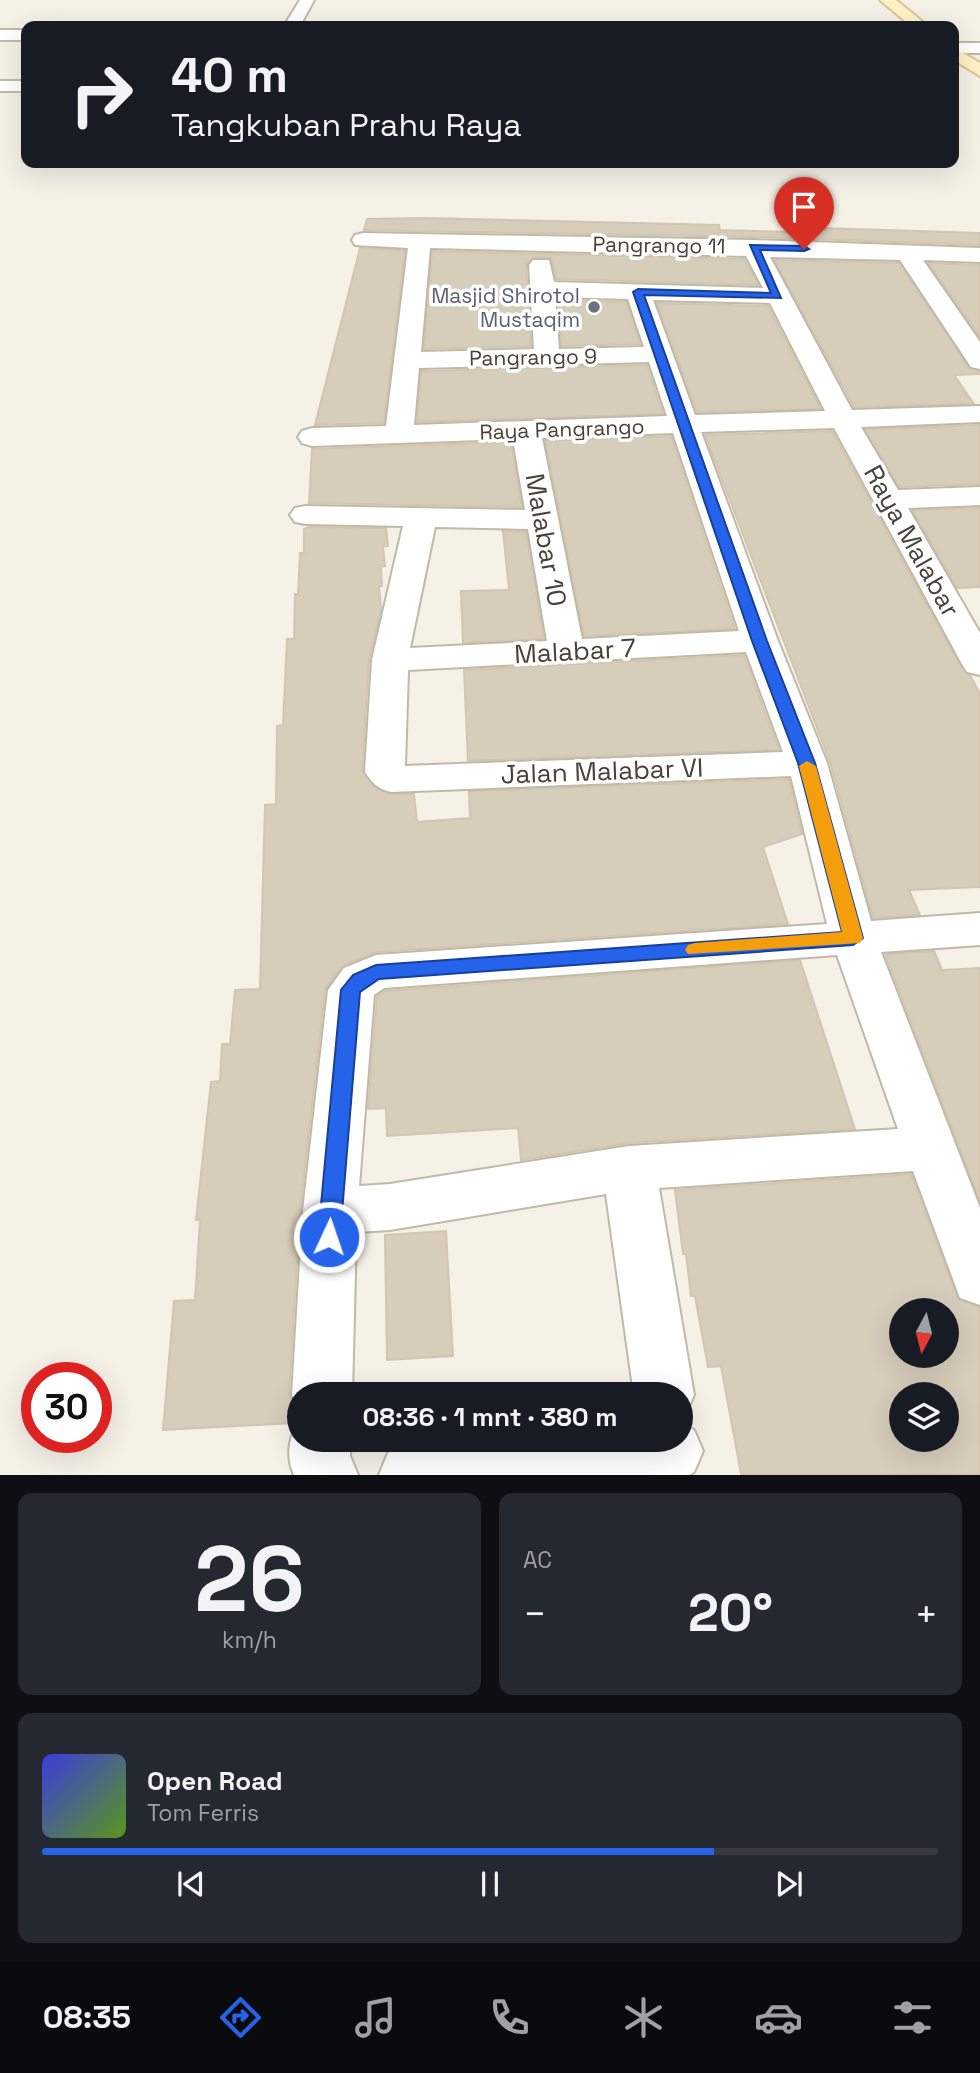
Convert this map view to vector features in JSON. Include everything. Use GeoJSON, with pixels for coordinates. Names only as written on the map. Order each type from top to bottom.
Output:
{"type":"FeatureCollection","features":[{"type":"Feature","properties":{"kind":"street"},"geometry":{"type":"LineString","coordinates":[[295,21],[307,0]]}},
{"type":"Feature","properties":{"kind":"street"},"geometry":{"type":"LineString","coordinates":[[887,0],[914,21]]}},
{"type":"Feature","properties":{"kind":"street"},"geometry":{"type":"LineString","coordinates":[[0,32],[21,30]]}},
{"type":"Feature","properties":{"kind":"street"},"geometry":{"type":"LineString","coordinates":[[0,32],[21,34]]}},
{"type":"Feature","properties":{"kind":"street"},"geometry":{"type":"LineString","coordinates":[[959,50],[980,48]]}},
{"type":"Feature","properties":{"kind":"street"},"geometry":{"type":"LineString","coordinates":[[959,54],[980,71]]}},
{"type":"Feature","properties":{"kind":"street"},"geometry":{"type":"LineString","coordinates":[[0,86],[21,86]]}},
{"type":"Feature","properties":{"kind":"street","name":"Pangrango 11"},"geometry":{"type":"LineString","coordinates":[[363,240],[753,247],[980,255]]}},
{"type":"Feature","properties":{"kind":"street"},"geometry":{"type":"LineString","coordinates":[[398,434],[419,240]]}},
{"type":"Feature","properties":{"kind":"street"},"geometry":{"type":"LineString","coordinates":[[539,242],[547,357]]}},
{"type":"Feature","properties":{"kind":"street","name":"Raya Malabar"},"geometry":{"type":"LineString","coordinates":[[753,247],[843,419],[980,664]]}},
{"type":"Feature","properties":{"kind":"street"},"geometry":{"type":"LineString","coordinates":[[905,252],[975,349]]}},
{"type":"Feature","properties":{"kind":"street"},"geometry":{"type":"LineString","coordinates":[[542,289],[778,296]]}},
{"type":"Feature","properties":{"kind":"street"},"geometry":{"type":"LineString","coordinates":[[638,292],[760,641],[807,763],[853,938],[980,1280]]}},
{"type":"Feature","properties":{"kind":"street","name":"Pangrango 9"},"geometry":{"type":"LineString","coordinates":[[406,360],[660,354]]}},
{"type":"Feature","properties":{"kind":"street","name":"Raya Pangrango"},"geometry":{"type":"LineString","coordinates":[[312,437],[980,414]]}},
{"type":"Feature","properties":{"kind":"street","name":"Malabar 10"},"geometry":{"type":"LineString","coordinates":[[526,430],[566,651]]}},
{"type":"Feature","properties":{"kind":"street"},"geometry":{"type":"LineString","coordinates":[[890,499],[980,496]]}},
{"type":"Feature","properties":{"kind":"street"},"geometry":{"type":"LineString","coordinates":[[306,515],[542,520]]}},
{"type":"Feature","properties":{"kind":"street"},"geometry":{"type":"LineString","coordinates":[[390,660],[421,517]]}},
{"type":"Feature","properties":{"kind":"street","name":"Malabar 7"},"geometry":{"type":"LineString","coordinates":[[390,660],[760,641]]}},
{"type":"Feature","properties":{"kind":"street","name":"Jalan Malabar VI"},"geometry":{"type":"LineString","coordinates":[[390,660],[386,772],[391,779],[807,763]]}},
{"type":"Feature","properties":{"kind":"street"},"geometry":{"type":"LineString","coordinates":[[323,1382],[330,1211],[351,990],[360,980],[376,972],[980,929]]}},
{"type":"Feature","properties":{"kind":"street"},"geometry":{"type":"LineString","coordinates":[[330,1211],[390,1207],[629,1168],[930,1148]]}},
{"type":"Feature","properties":{"kind":"street"},"geometry":{"type":"LineString","coordinates":[[629,1168],[662,1382]]}},
{"type":"Feature","properties":{"kind":"street"},"geometry":{"type":"LineString","coordinates":[[319,1452],[319,1461],[327,1475]]}},
{"type":"Feature","properties":{"kind":"street"},"geometry":{"type":"LineString","coordinates":[[410,1475],[582,1452]]}},
{"type":"Feature","properties":{"kind":"building"},"geometry":{"type":"Polygon","coordinates":[[[367,219],[719,225],[720,230],[792,232],[791,227],[980,233],[980,245],[753,237],[364,230],[367,219]]]}},
{"type":"Feature","properties":{"kind":"building"},"geometry":{"type":"Polygon","coordinates":[[[360,248],[405,250],[384,423],[315,425],[360,248]]]}},
{"type":"Feature","properties":{"kind":"building"},"geometry":{"type":"Polygon","coordinates":[[[432,251],[744,259],[759,285],[556,279],[551,258],[533,257],[526,265],[531,346],[424,349],[432,251]]]}},
{"type":"Feature","properties":{"kind":"building"},"geometry":{"type":"Polygon","coordinates":[[[774,260],[899,263],[969,368],[980,371],[980,374],[954,375],[974,404],[854,407],[774,260]]]}},
{"type":"Feature","properties":{"kind":"building"},"geometry":{"type":"Polygon","coordinates":[[[928,263],[980,265],[980,337],[928,263]]]}},
{"type":"Feature","properties":{"kind":"building"},"geometry":{"type":"Polygon","coordinates":[[[558,300],[626,302],[640,344],[561,346],[558,300]]]}},
{"type":"Feature","properties":{"kind":"building"},"geometry":{"type":"Polygon","coordinates":[[[657,303],[768,306],[821,409],[697,412],[657,303]]]}},
{"type":"Feature","properties":{"kind":"building"},"geometry":{"type":"Polygon","coordinates":[[[647,365],[663,414],[417,422],[421,371],[647,365]]]}},
{"type":"Feature","properties":{"kind":"building"},"geometry":{"type":"Polygon","coordinates":[[[980,425],[980,484],[899,487],[865,429],[980,425]]]}},
{"type":"Feature","properties":{"kind":"building"},"geometry":{"type":"Polygon","coordinates":[[[832,431],[960,665],[970,675],[980,694],[980,887],[909,890],[920,915],[873,918],[830,762],[705,435],[832,431]]]}},
{"type":"Feature","properties":{"kind":"building"},"geometry":{"type":"Polygon","coordinates":[[[671,436],[735,629],[584,636],[545,441],[671,436]]]}},
{"type":"Feature","properties":{"kind":"building"},"geometry":{"type":"Polygon","coordinates":[[[511,442],[522,507],[309,503],[312,449],[511,442]]]}},
{"type":"Feature","properties":{"kind":"building"},"geometry":{"type":"Polygon","coordinates":[[[980,508],[980,587],[957,588],[912,510],[980,508]]]}},
{"type":"Feature","properties":{"kind":"building"},"geometry":{"type":"Polygon","coordinates":[[[386,528],[388,546],[383,546],[385,566],[381,567],[382,586],[379,586],[381,610],[369,660],[362,772],[374,787],[390,794],[414,794],[417,822],[470,818],[469,791],[789,779],[802,834],[763,847],[788,924],[376,952],[342,966],[325,990],[300,1211],[290,1382],[287,1382],[287,1423],[163,1430],[174,1301],[195,1300],[200,1220],[196,1220],[211,1082],[220,1081],[222,1044],[230,1044],[235,990],[260,989],[265,805],[276,804],[277,726],[283,725],[287,639],[294,639],[295,594],[298,594],[300,553],[304,553],[304,529],[386,528]]]}},
{"type":"Feature","properties":{"kind":"building"},"geometry":{"type":"Polygon","coordinates":[[[503,531],[526,532],[544,639],[463,643],[461,591],[509,590],[503,531]]]}},
{"type":"Feature","properties":{"kind":"building"},"geometry":{"type":"Polygon","coordinates":[[[744,655],[779,750],[468,761],[464,670],[744,655]]]}},
{"type":"Feature","properties":{"kind":"building"},"geometry":{"type":"Polygon","coordinates":[[[934,951],[942,970],[980,968],[980,1201],[885,954],[934,951]]]}},
{"type":"Feature","properties":{"kind":"building"},"geometry":{"type":"Polygon","coordinates":[[[800,960],[855,1129],[629,1143],[521,1160],[518,1128],[387,1136],[386,1108],[368,1109],[377,996],[385,991],[800,960]]]}},
{"type":"Feature","properties":{"kind":"building"},"geometry":{"type":"Polygon","coordinates":[[[911,1174],[958,1298],[889,1298],[889,1368],[959,1368],[959,1299],[980,1307],[980,1474],[741,1474],[721,1366],[708,1367],[695,1296],[691,1296],[686,1254],[683,1254],[675,1190],[911,1174]]]}},
{"type":"Feature","properties":{"kind":"building"},"geometry":{"type":"Polygon","coordinates":[[[446,1231],[453,1356],[387,1360],[385,1235],[446,1231]]]}},
{"type":"Feature","properties":{"kind":"slow traffic"},"geometry":{"type":"LineString","coordinates":[[695,950],[853,938],[807,766]]}},
{"type":"Feature","properties":{"kind":"place","name":"Masjid Shirotol Mustaqim"},"geometry":{"type":"Point","coordinates":[594,307]}},
{"type":"Feature","properties":{"kind":"route"},"geometry":{"type":"LineString","coordinates":[[329,1237],[351,990],[360,980],[376,972],[853,938],[807,763],[760,641],[638,292],[778,296],[753,247],[804,249]]}}]}
